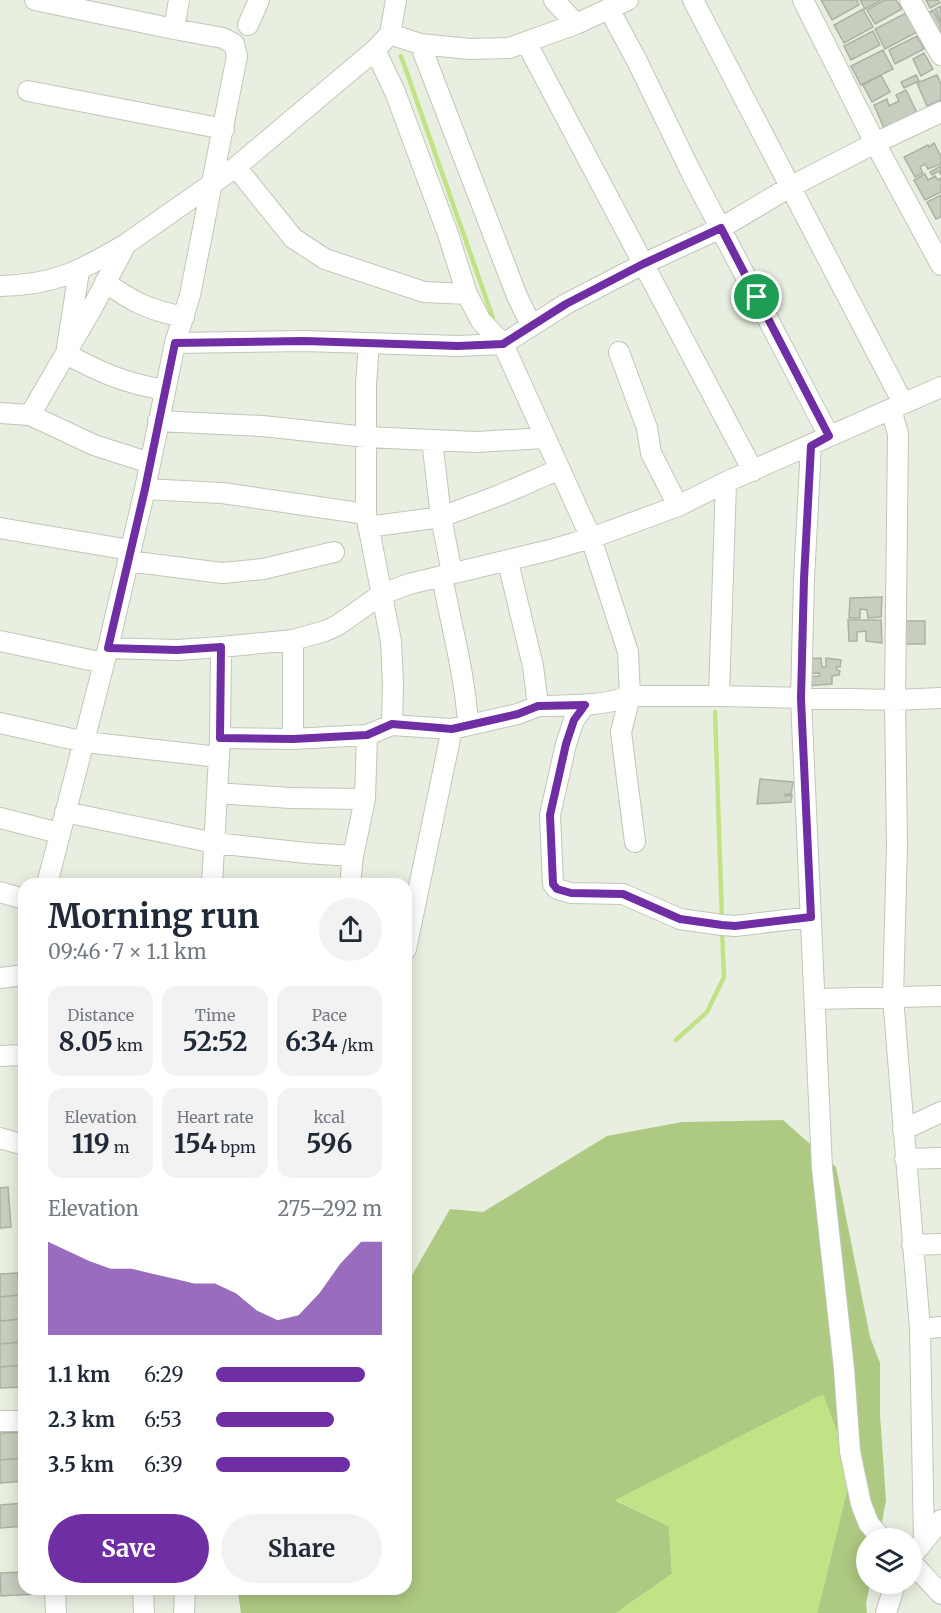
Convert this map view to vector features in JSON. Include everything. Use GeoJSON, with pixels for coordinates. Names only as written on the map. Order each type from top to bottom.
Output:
{"type":"FeatureCollection","features":[{"type":"Feature","properties":{"kind":"street"},"geometry":{"type":"LineString","coordinates":[[36,0],[223,38],[234,44],[237,56],[190,295],[175,343],[145,489],[85,742],[58,834],[48,878]]}},
{"type":"Feature","properties":{"kind":"street"},"geometry":{"type":"LineString","coordinates":[[174,28],[179,0]]}},
{"type":"Feature","properties":{"kind":"street"},"geometry":{"type":"LineString","coordinates":[[248,25],[258,0]]}},
{"type":"Feature","properties":{"kind":"street"},"geometry":{"type":"LineString","coordinates":[[0,286],[23,285],[57,279],[79,271],[126,244],[236,167],[375,50],[390,34],[396,0]]}},
{"type":"Feature","properties":{"kind":"street"},"geometry":{"type":"LineString","coordinates":[[554,0],[576,24]]}},
{"type":"Feature","properties":{"kind":"street"},"geometry":{"type":"LineString","coordinates":[[390,34],[420,44],[509,48],[576,24],[628,0]]}},
{"type":"Feature","properties":{"kind":"street"},"geometry":{"type":"LineString","coordinates":[[693,0],[790,187],[897,406],[895,700],[897,844],[893,997],[912,1245],[920,1329],[932,1413],[920,1528]]}},
{"type":"Feature","properties":{"kind":"street"},"geometry":{"type":"LineString","coordinates":[[803,0],[875,143],[941,265]]}},
{"type":"Feature","properties":{"kind":"street"},"geometry":{"type":"LineString","coordinates":[[910,0],[941,55]]}},
{"type":"Feature","properties":{"kind":"street"},"geometry":{"type":"LineString","coordinates":[[609,9],[829,436]]}},
{"type":"Feature","properties":{"kind":"street"},"geometry":{"type":"LineString","coordinates":[[526,42],[753,471]]}},
{"type":"Feature","properties":{"kind":"street"},"geometry":{"type":"LineString","coordinates":[[420,44],[517,296],[531,325]]}},
{"type":"Feature","properties":{"kind":"street"},"geometry":{"type":"LineString","coordinates":[[375,50],[395,92],[448,234],[467,294],[481,321],[503,344],[591,538],[628,652],[630,696],[621,732],[635,842]]}},
{"type":"Feature","properties":{"kind":"street"},"geometry":{"type":"LineString","coordinates":[[28,91],[224,129]]}},
{"type":"Feature","properties":{"kind":"street"},"geometry":{"type":"LineString","coordinates":[[175,343],[305,341],[458,346],[503,344],[566,304],[643,264],[721,228],[790,187],[941,112]]}},
{"type":"Feature","properties":{"kind":"street"},"geometry":{"type":"LineString","coordinates":[[236,167],[293,238],[326,259],[424,292],[467,294]]}},
{"type":"Feature","properties":{"kind":"street"},"geometry":{"type":"LineString","coordinates":[[30,415],[126,244]]}},
{"type":"Feature","properties":{"kind":"street"},"geometry":{"type":"LineString","coordinates":[[66,354],[79,271]]}},
{"type":"Feature","properties":{"kind":"street"},"geometry":{"type":"LineString","coordinates":[[105,282],[137,304],[184,317]]}},
{"type":"Feature","properties":{"kind":"street"},"geometry":{"type":"LineString","coordinates":[[369,343],[366,384],[367,520],[391,641],[392,724]]}},
{"type":"Feature","properties":{"kind":"street"},"geometry":{"type":"LineString","coordinates":[[619,352],[647,428],[651,453],[678,506]]}},
{"type":"Feature","properties":{"kind":"street"},"geometry":{"type":"LineString","coordinates":[[66,354],[125,382],[165,390]]}},
{"type":"Feature","properties":{"kind":"street"},"geometry":{"type":"LineString","coordinates":[[0,641],[106,655],[293,640],[338,625],[382,594],[409,584],[508,562],[591,538],[678,506],[726,482],[941,387]]}},
{"type":"Feature","properties":{"kind":"street"},"geometry":{"type":"LineString","coordinates":[[0,413],[30,415],[94,445],[150,463]]}},
{"type":"Feature","properties":{"kind":"street"},"geometry":{"type":"LineString","coordinates":[[158,421],[262,426],[366,437],[477,442],[544,438]]}},
{"type":"Feature","properties":{"kind":"street"},"geometry":{"type":"LineString","coordinates":[[412,924],[460,727],[460,662],[454,642],[432,440]]}},
{"type":"Feature","properties":{"kind":"street"},"geometry":{"type":"LineString","coordinates":[[811,446],[801,699],[822,1168],[843,1358],[850,1451],[861,1504],[872,1528]]}},
{"type":"Feature","properties":{"kind":"street"},"geometry":{"type":"LineString","coordinates":[[145,489],[222,493],[367,520],[441,517],[560,469]]}},
{"type":"Feature","properties":{"kind":"street"},"geometry":{"type":"LineString","coordinates":[[719,696],[726,482]]}},
{"type":"Feature","properties":{"kind":"street"},"geometry":{"type":"LineString","coordinates":[[0,528],[129,556],[222,573],[263,569],[334,552]]}},
{"type":"Feature","properties":{"kind":"street"},"geometry":{"type":"LineString","coordinates":[[508,562],[546,706]]}},
{"type":"Feature","properties":{"kind":"street"},"geometry":{"type":"LineString","coordinates":[[293,640],[293,739]]}},
{"type":"Feature","properties":{"kind":"street"},"geometry":{"type":"LineString","coordinates":[[213,878],[220,748],[221,647]]}},
{"type":"Feature","properties":{"kind":"street"},"geometry":{"type":"LineString","coordinates":[[0,723],[85,742],[220,748],[293,739],[367,735],[392,724],[460,727],[546,706],[584,705],[619,700],[630,696],[895,700],[941,698]]}},
{"type":"Feature","properties":{"kind":"street"},"geometry":{"type":"LineString","coordinates":[[584,705],[574,720],[566,744],[550,815],[553,884],[557,889],[571,893],[623,894],[680,919],[722,925],[735,926],[811,917]]}},
{"type":"Feature","properties":{"kind":"street"},"geometry":{"type":"LineString","coordinates":[[351,878],[365,799],[367,735]]}},
{"type":"Feature","properties":{"kind":"street"},"geometry":{"type":"LineString","coordinates":[[217,793],[290,798],[365,799]]}},
{"type":"Feature","properties":{"kind":"street"},"geometry":{"type":"LineString","coordinates":[[65,812],[216,843],[353,856]]}},
{"type":"Feature","properties":{"kind":"street"},"geometry":{"type":"LineString","coordinates":[[0,818],[58,834]]}},
{"type":"Feature","properties":{"kind":"street"},"geometry":{"type":"LineString","coordinates":[[0,892],[18,897]]}},
{"type":"Feature","properties":{"kind":"street"},"geometry":{"type":"LineString","coordinates":[[0,978],[18,976]]}},
{"type":"Feature","properties":{"kind":"street"},"geometry":{"type":"LineString","coordinates":[[814,999],[941,996]]}},
{"type":"Feature","properties":{"kind":"street"},"geometry":{"type":"LineString","coordinates":[[0,1056],[18,1055]]}},
{"type":"Feature","properties":{"kind":"street"},"geometry":{"type":"LineString","coordinates":[[903,1130],[941,1113]]}},
{"type":"Feature","properties":{"kind":"street"},"geometry":{"type":"LineString","coordinates":[[0,1138],[18,1143]]}},
{"type":"Feature","properties":{"kind":"street"},"geometry":{"type":"LineString","coordinates":[[905,1159],[941,1158]]}},
{"type":"Feature","properties":{"kind":"street"},"geometry":{"type":"LineString","coordinates":[[912,1245],[941,1245]]}},
{"type":"Feature","properties":{"kind":"street"},"geometry":{"type":"LineString","coordinates":[[920,1329],[941,1327]]}},
{"type":"Feature","properties":{"kind":"street"},"geometry":{"type":"LineString","coordinates":[[0,1421],[18,1421]]}},
{"type":"Feature","properties":{"kind":"street"},"geometry":{"type":"LineString","coordinates":[[922,1543],[941,1521]]}},
{"type":"Feature","properties":{"kind":"street"},"geometry":{"type":"LineString","coordinates":[[922,1574],[941,1594]]}},
{"type":"Feature","properties":{"kind":"street"},"geometry":{"type":"LineString","coordinates":[[886,1613],[892,1594]]}},
{"type":"Feature","properties":{"kind":"street"},"geometry":{"type":"LineString","coordinates":[[55,1595],[56,1613]]}},
{"type":"Feature","properties":{"kind":"street"},"geometry":{"type":"LineString","coordinates":[[143,1595],[144,1613]]}},
{"type":"Feature","properties":{"kind":"street"},"geometry":{"type":"LineString","coordinates":[[184,1613],[185,1595]]}},
{"type":"Feature","properties":{"kind":"shaded area"},"geometry":{"type":"Polygon","coordinates":[[[783,1120],[836,1167],[870,1337],[880,1363],[880,1414],[886,1500],[881,1528],[856,1528],[856,1594],[868,1594],[867,1613],[817,1613],[852,1470],[616,1501],[669,1526],[672,1574],[616,1613],[241,1613],[238,1595],[412,1595],[412,1275],[450,1209],[483,1212],[607,1136],[682,1122],[783,1120]]]}},
{"type":"Feature","properties":{"kind":"shaded area"},"geometry":{"type":"Polygon","coordinates":[[[823,1394],[852,1470],[817,1613],[616,1613],[672,1574],[669,1526],[615,1500],[823,1394]]]}},
{"type":"Feature","properties":{"kind":"building"},"geometry":{"type":"Polygon","coordinates":[[[821,0],[857,0],[859,5],[832,20],[821,0]]]}},
{"type":"Feature","properties":{"kind":"building"},"geometry":{"type":"Polygon","coordinates":[[[860,0],[881,0],[865,9],[860,0]]]}},
{"type":"Feature","properties":{"kind":"building"},"geometry":{"type":"Polygon","coordinates":[[[885,0],[896,0],[902,9],[875,24],[867,10],[885,0]]]}},
{"type":"Feature","properties":{"kind":"building"},"geometry":{"type":"Polygon","coordinates":[[[926,0],[938,0],[940,3],[930,8],[926,0]]]}},
{"type":"Feature","properties":{"kind":"building"},"geometry":{"type":"Polygon","coordinates":[[[941,6],[941,22],[935,9],[941,6]]]}},
{"type":"Feature","properties":{"kind":"building"},"geometry":{"type":"Polygon","coordinates":[[[863,9],[873,27],[844,43],[834,25],[863,9]]]}},
{"type":"Feature","properties":{"kind":"building"},"geometry":{"type":"Polygon","coordinates":[[[933,10],[941,25],[941,48],[921,17],[933,10]]]}},
{"type":"Feature","properties":{"kind":"building"},"geometry":{"type":"Polygon","coordinates":[[[906,13],[917,32],[885,49],[875,29],[906,13]]]}},
{"type":"Feature","properties":{"kind":"building"},"geometry":{"type":"Polygon","coordinates":[[[873,31],[880,45],[851,60],[844,46],[873,31]]]}},
{"type":"Feature","properties":{"kind":"building"},"geometry":{"type":"Polygon","coordinates":[[[917,36],[924,49],[895,64],[889,50],[917,36]]]}},
{"type":"Feature","properties":{"kind":"building"},"geometry":{"type":"Polygon","coordinates":[[[883,50],[893,69],[861,85],[851,66],[883,50]]]}},
{"type":"Feature","properties":{"kind":"building"},"geometry":{"type":"Polygon","coordinates":[[[924,53],[933,69],[921,76],[913,59],[924,53]]]}},
{"type":"Feature","properties":{"kind":"building"},"geometry":{"type":"Polygon","coordinates":[[[881,75],[890,92],[872,102],[863,85],[881,75]]]}},
{"type":"Feature","properties":{"kind":"building"},"geometry":{"type":"Polygon","coordinates":[[[916,75],[919,81],[904,88],[901,82],[916,75]]]}},
{"type":"Feature","properties":{"kind":"building"},"geometry":{"type":"Polygon","coordinates":[[[937,75],[941,84],[941,100],[927,106],[917,83],[937,75]]]}},
{"type":"Feature","properties":{"kind":"building"},"geometry":{"type":"Polygon","coordinates":[[[906,90],[917,113],[884,128],[874,105],[887,99],[889,106],[899,101],[896,95],[906,90]]]}},
{"type":"Feature","properties":{"kind":"building"},"geometry":{"type":"Polygon","coordinates":[[[934,143],[941,156],[941,164],[928,169],[925,164],[920,167],[923,173],[915,177],[904,157],[934,143]]]}},
{"type":"Feature","properties":{"kind":"building"},"geometry":{"type":"Polygon","coordinates":[[[941,166],[941,175],[939,171],[932,175],[930,172],[941,166]]]}},
{"type":"Feature","properties":{"kind":"building"},"geometry":{"type":"Polygon","coordinates":[[[925,174],[928,180],[935,176],[938,180],[941,178],[941,192],[925,200],[914,180],[925,174]]]}},
{"type":"Feature","properties":{"kind":"building"},"geometry":{"type":"Polygon","coordinates":[[[941,195],[941,217],[936,219],[927,202],[941,195]]]}},
{"type":"Feature","properties":{"kind":"building"},"geometry":{"type":"Polygon","coordinates":[[[882,597],[881,617],[868,618],[867,610],[860,609],[860,618],[849,618],[850,598],[882,597]]]}},
{"type":"Feature","properties":{"kind":"building"},"geometry":{"type":"Polygon","coordinates":[[[848,620],[881,620],[882,643],[866,641],[866,631],[857,632],[857,641],[849,641],[848,620]]]}},
{"type":"Feature","properties":{"kind":"building"},"geometry":{"type":"Polygon","coordinates":[[[903,621],[925,621],[925,644],[903,644],[903,621]]]}},
{"type":"Feature","properties":{"kind":"building"},"geometry":{"type":"Polygon","coordinates":[[[821,658],[822,667],[826,667],[826,658],[841,660],[840,667],[836,667],[840,671],[839,675],[832,676],[832,684],[806,686],[806,677],[820,676],[819,673],[805,674],[806,659],[821,658]]]}},
{"type":"Feature","properties":{"kind":"building"},"geometry":{"type":"Polygon","coordinates":[[[760,779],[793,782],[791,794],[785,794],[785,796],[792,795],[791,802],[757,804],[760,779]]]}},
{"type":"Feature","properties":{"kind":"building"},"geometry":{"type":"Polygon","coordinates":[[[8,1187],[11,1227],[0,1228],[0,1188],[8,1187]]]}},
{"type":"Feature","properties":{"kind":"building"},"geometry":{"type":"Polygon","coordinates":[[[18,1273],[18,1295],[0,1297],[0,1274],[18,1273]]]}},
{"type":"Feature","properties":{"kind":"building"},"geometry":{"type":"Polygon","coordinates":[[[18,1295],[18,1319],[0,1321],[0,1297],[18,1295]]]}},
{"type":"Feature","properties":{"kind":"building"},"geometry":{"type":"Polygon","coordinates":[[[18,1319],[18,1342],[0,1344],[0,1321],[18,1319]]]}},
{"type":"Feature","properties":{"kind":"building"},"geometry":{"type":"Polygon","coordinates":[[[18,1342],[18,1366],[0,1367],[0,1344],[18,1342]]]}},
{"type":"Feature","properties":{"kind":"building"},"geometry":{"type":"Polygon","coordinates":[[[18,1366],[18,1387],[0,1388],[0,1367],[18,1366]]]}},
{"type":"Feature","properties":{"kind":"building"},"geometry":{"type":"Polygon","coordinates":[[[18,1432],[18,1458],[0,1460],[0,1433],[18,1432]]]}},
{"type":"Feature","properties":{"kind":"building"},"geometry":{"type":"Polygon","coordinates":[[[18,1458],[18,1482],[0,1483],[0,1460],[18,1458]]]}},
{"type":"Feature","properties":{"kind":"building"},"geometry":{"type":"Polygon","coordinates":[[[18,1504],[18,1526],[0,1528],[0,1505],[18,1504]]]}},
{"type":"Feature","properties":{"kind":"building"},"geometry":{"type":"Polygon","coordinates":[[[18,1572],[19,1595],[1,1596],[0,1573],[18,1572]]]}},
{"type":"Feature","properties":{"kind":"waterway"},"geometry":{"type":"LineString","coordinates":[[401,56],[493,318]]}},
{"type":"Feature","properties":{"kind":"waterway"},"geometry":{"type":"LineString","coordinates":[[715,712],[722,920]]}},
{"type":"Feature","properties":{"kind":"waterway"},"geometry":{"type":"LineString","coordinates":[[676,1040],[707,1012],[724,977],[722,931]]}},
{"type":"Feature","properties":{"kind":"route"},"geometry":{"type":"LineString","coordinates":[[721,228],[757,297],[829,436],[811,446],[804,579],[801,699],[811,917],[735,926],[722,925],[680,919],[623,894],[571,893],[557,889],[553,884],[550,815],[566,744],[574,720],[585,705],[538,706],[518,714],[452,729],[392,724],[367,735],[293,739],[220,738],[221,647],[177,650],[108,648],[145,489],[175,343],[305,341],[458,346],[503,344],[566,304],[643,264],[721,228]]}}]}
